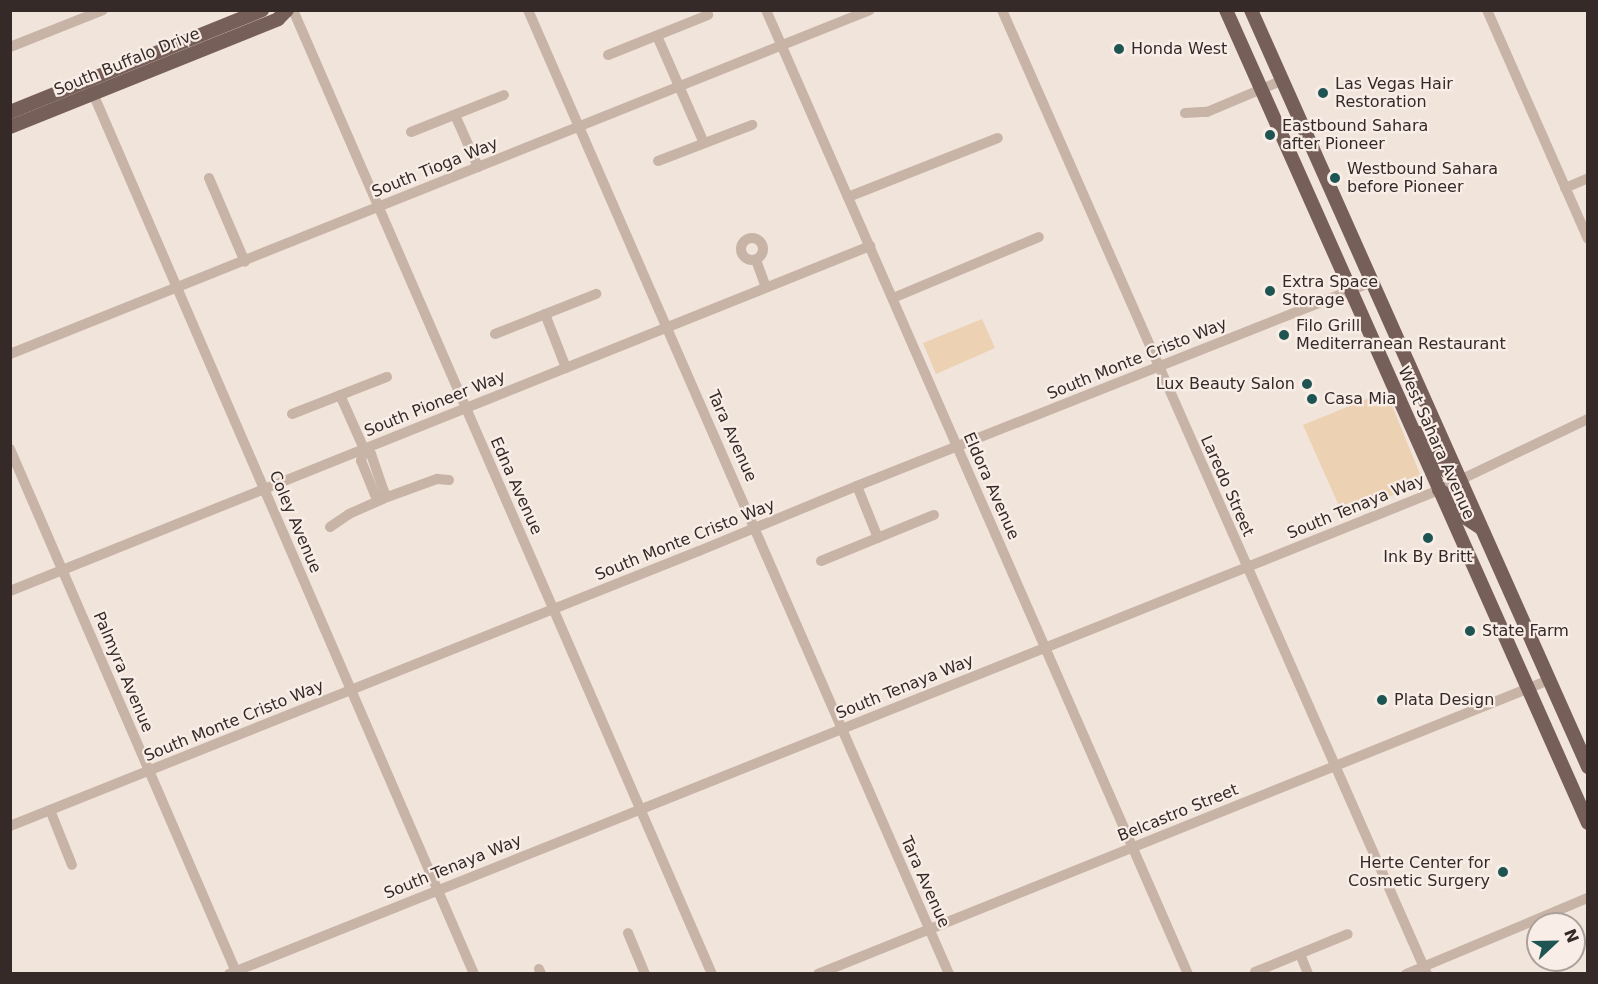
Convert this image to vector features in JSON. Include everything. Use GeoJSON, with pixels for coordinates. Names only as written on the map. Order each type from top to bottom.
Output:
{"type":"FeatureCollection","features":[{"type":"Feature","properties":{"kind":"main road","name":"South Buffalo Drive"},"geometry":{"type":"LineString","coordinates":[[10,127],[262,10]]}},
{"type":"Feature","properties":{"kind":"main road","name":"South Buffalo Drive"},"geometry":{"type":"LineString","coordinates":[[10,112],[91,88],[278,19],[287,10]]}},
{"type":"Feature","properties":{"kind":"main road","name":"West Sahara Avenue"},"geometry":{"type":"LineString","coordinates":[[1226,10],[1587,823]]}},
{"type":"Feature","properties":{"kind":"main road","name":"West Sahara Avenue"},"geometry":{"type":"LineString","coordinates":[[1251,10],[1587,767]]}},
{"type":"Feature","properties":{"kind":"main road"},"geometry":{"type":"LineString","coordinates":[[1408,420],[1434,451],[1442,468],[1459,480]]}},
{"type":"Feature","properties":{"kind":"main road"},"geometry":{"type":"LineString","coordinates":[[1439,489],[1456,500],[1464,517],[1481,528]]}},
{"type":"Feature","properties":{"kind":"street"},"geometry":{"type":"LineString","coordinates":[[10,47],[103,10]]}},
{"type":"Feature","properties":{"kind":"street","name":"Edna Avenue"},"geometry":{"type":"LineString","coordinates":[[292,10],[712,974]]}},
{"type":"Feature","properties":{"kind":"street","name":"Tara Avenue"},"geometry":{"type":"LineString","coordinates":[[528,10],[843,728],[864,784],[949,974]]}},
{"type":"Feature","properties":{"kind":"street","name":"Eldora Avenue"},"geometry":{"type":"LineString","coordinates":[[766,10],[1188,974]]}},
{"type":"Feature","properties":{"kind":"street","name":"South Tioga Way"},"geometry":{"type":"LineString","coordinates":[[10,354],[870,10]]}},
{"type":"Feature","properties":{"kind":"street","name":"Laredo Street"},"geometry":{"type":"LineString","coordinates":[[1002,10],[1246,567],[1426,970]]}},
{"type":"Feature","properties":{"kind":"street"},"geometry":{"type":"LineString","coordinates":[[1487,10],[1587,239]]}},
{"type":"Feature","properties":{"kind":"street"},"geometry":{"type":"LineString","coordinates":[[608,55],[708,15]]}},
{"type":"Feature","properties":{"kind":"street"},"geometry":{"type":"LineString","coordinates":[[657,36],[704,143]]}},
{"type":"Feature","properties":{"kind":"street"},"geometry":{"type":"LineString","coordinates":[[1185,113],[1207,112],[1283,80]]}},
{"type":"Feature","properties":{"kind":"street","name":"Coley Avenue"},"geometry":{"type":"LineString","coordinates":[[91,88],[474,974]]}},
{"type":"Feature","properties":{"kind":"street"},"geometry":{"type":"LineString","coordinates":[[411,132],[504,95]]}},
{"type":"Feature","properties":{"kind":"street"},"geometry":{"type":"LineString","coordinates":[[455,115],[478,167]]}},
{"type":"Feature","properties":{"kind":"street"},"geometry":{"type":"LineString","coordinates":[[658,162],[752,124]]}},
{"type":"Feature","properties":{"kind":"street"},"geometry":{"type":"LineString","coordinates":[[848,196],[998,138]]}},
{"type":"Feature","properties":{"kind":"street"},"geometry":{"type":"LineString","coordinates":[[209,178],[244,262]]}},
{"type":"Feature","properties":{"kind":"street"},"geometry":{"type":"LineString","coordinates":[[1565,188],[1587,178]]}},
{"type":"Feature","properties":{"kind":"street"},"geometry":{"type":"LineString","coordinates":[[893,298],[1039,237]]}},
{"type":"Feature","properties":{"kind":"street","name":"South Pioneer Way"},"geometry":{"type":"LineString","coordinates":[[10,591],[870,246]]}},
{"type":"Feature","properties":{"kind":"street"},"geometry":{"type":"LineString","coordinates":[[756,260],[766,287]]}},
{"type":"Feature","properties":{"kind":"street","name":"South Monte Cristo Way"},"geometry":{"type":"LineString","coordinates":[[10,826],[1372,282]]}},
{"type":"Feature","properties":{"kind":"street"},"geometry":{"type":"LineString","coordinates":[[495,334],[596,294]]}},
{"type":"Feature","properties":{"kind":"street"},"geometry":{"type":"LineString","coordinates":[[545,314],[566,368]]}},
{"type":"Feature","properties":{"kind":"street"},"geometry":{"type":"LineString","coordinates":[[292,414],[387,377]]}},
{"type":"Feature","properties":{"kind":"street"},"geometry":{"type":"LineString","coordinates":[[340,395],[364,449],[361,461],[375,495],[382,499]]}},
{"type":"Feature","properties":{"kind":"street","name":"South Tenaya Way"},"geometry":{"type":"LineString","coordinates":[[234,972],[1439,489],[1587,419]]}},
{"type":"Feature","properties":{"kind":"street","name":"Palmyra Avenue"},"geometry":{"type":"LineString","coordinates":[[10,449],[234,972]]}},
{"type":"Feature","properties":{"kind":"street"},"geometry":{"type":"LineString","coordinates":[[330,527],[349,514],[382,499],[437,479],[449,480]]}},
{"type":"Feature","properties":{"kind":"street"},"geometry":{"type":"LineString","coordinates":[[857,486],[878,538]]}},
{"type":"Feature","properties":{"kind":"street"},"geometry":{"type":"LineString","coordinates":[[821,561],[934,515]]}},
{"type":"Feature","properties":{"kind":"street","name":"Belcastro Street"},"geometry":{"type":"LineString","coordinates":[[818,974],[1549,680]]}},
{"type":"Feature","properties":{"kind":"street"},"geometry":{"type":"LineString","coordinates":[[50,810],[72,865]]}},
{"type":"Feature","properties":{"kind":"street"},"geometry":{"type":"LineString","coordinates":[[1406,974],[1426,970],[1587,898]]}},
{"type":"Feature","properties":{"kind":"street"},"geometry":{"type":"LineString","coordinates":[[628,933],[645,974]]}},
{"type":"Feature","properties":{"kind":"street"},"geometry":{"type":"LineString","coordinates":[[1255,972],[1348,934]]}},
{"type":"Feature","properties":{"kind":"street"},"geometry":{"type":"LineString","coordinates":[[1300,954],[1308,974]]}},
{"type":"Feature","properties":{"kind":"sand"},"geometry":{"type":"Polygon","coordinates":[[[982,319],[995,348],[936,374],[923,343],[982,319]]]}},
{"type":"Feature","properties":{"kind":"sand"},"geometry":{"type":"Polygon","coordinates":[[[1386,391],[1420,474],[1417,484],[1344,517],[1303,425],[1386,391]]]}},
{"type":"Feature","properties":{"kind":"place","name":"Honda West"},"geometry":{"type":"Point","coordinates":[1119,49]}},
{"type":"Feature","properties":{"kind":"place","name":"Las Vegas Hair Restoration"},"geometry":{"type":"Point","coordinates":[1323,93]}},
{"type":"Feature","properties":{"kind":"place","name":"Eastbound Sahara after Pioneer"},"geometry":{"type":"Point","coordinates":[1270,135]}},
{"type":"Feature","properties":{"kind":"place","name":"Westbound Sahara before Pioneer"},"geometry":{"type":"Point","coordinates":[1335,178]}},
{"type":"Feature","properties":{"kind":"place","name":"Extra Space Storage"},"geometry":{"type":"Point","coordinates":[1270,291]}},
{"type":"Feature","properties":{"kind":"place","name":"Filo Grill Mediterranean Restaurant"},"geometry":{"type":"Point","coordinates":[1284,335]}},
{"type":"Feature","properties":{"kind":"place","name":"Lux Beauty Salon"},"geometry":{"type":"Point","coordinates":[1307,384]}},
{"type":"Feature","properties":{"kind":"place","name":"Casa Mia"},"geometry":{"type":"Point","coordinates":[1312,399]}},
{"type":"Feature","properties":{"kind":"place","name":"Ink By Britt"},"geometry":{"type":"Point","coordinates":[1428,538]}},
{"type":"Feature","properties":{"kind":"place","name":"State Farm"},"geometry":{"type":"Point","coordinates":[1470,631]}},
{"type":"Feature","properties":{"kind":"place","name":"Plata Design"},"geometry":{"type":"Point","coordinates":[1382,700]}},
{"type":"Feature","properties":{"kind":"place","name":"Herte Center for Cosmetic Surgery"},"geometry":{"type":"Point","coordinates":[1503,872]}}]}
